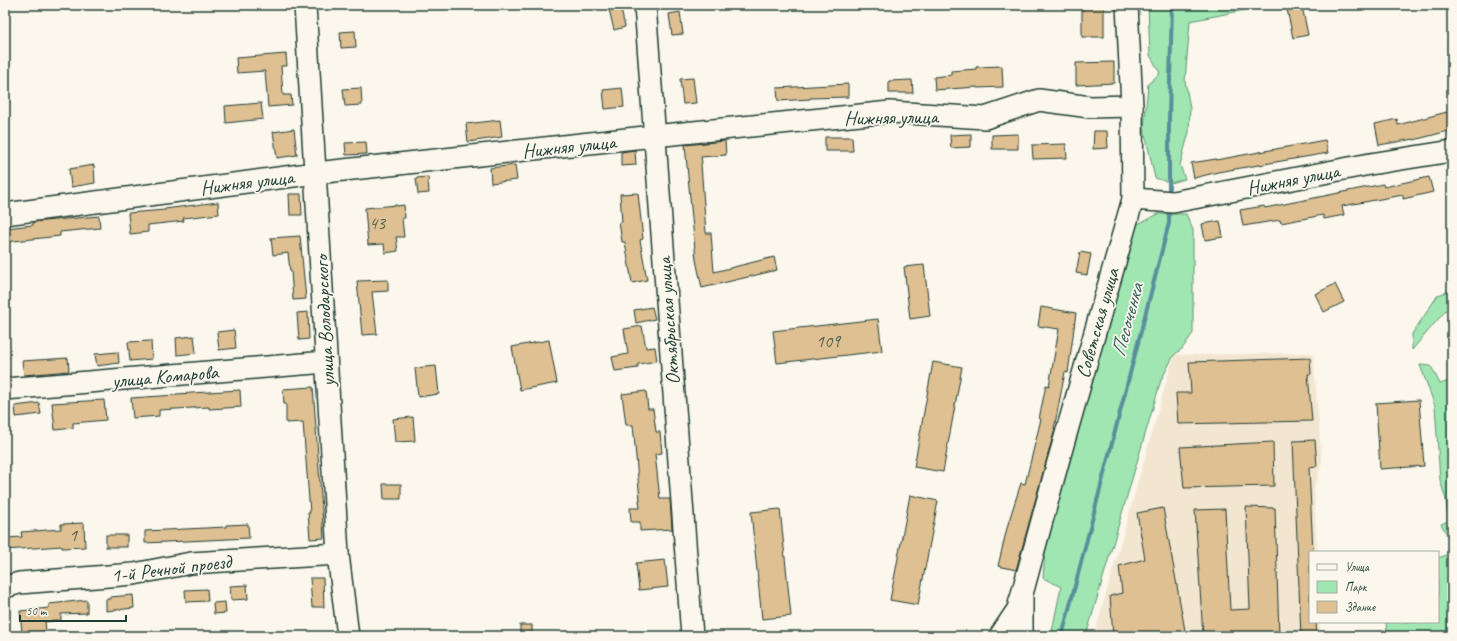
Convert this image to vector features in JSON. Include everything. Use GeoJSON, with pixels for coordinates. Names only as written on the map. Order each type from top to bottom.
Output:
{"type":"FeatureCollection","features":[{"type":"Feature","properties":{"kind":"street","name":"улица Володарского"},"geometry":{"type":"LineString","coordinates":[[305,5],[338,554],[348,636]]}},
{"type":"Feature","properties":{"kind":"street","name":"Октябрьская улица"},"geometry":{"type":"LineString","coordinates":[[645,5],[692,636]]}},
{"type":"Feature","properties":{"kind":"street","name":"Советская улица"},"geometry":{"type":"LineString","coordinates":[[1022,636],[1022,594],[1133,199],[1132,106],[1127,5]]}},
{"type":"Feature","properties":{"kind":"street","name":"Нижняя улица"},"geometry":{"type":"LineString","coordinates":[[5,214],[316,173],[890,112],[985,118],[1039,100],[1090,107],[1132,106]]}},
{"type":"Feature","properties":{"kind":"street","name":"Нижняя улица"},"geometry":{"type":"LineString","coordinates":[[1133,199],[1173,202],[1370,164],[1452,151]]}},
{"type":"Feature","properties":{"kind":"street","name":"улица Комарова"},"geometry":{"type":"LineString","coordinates":[[5,389],[326,362]]}},
{"type":"Feature","properties":{"kind":"street","name":"1-й Речной проезд"},"geometry":{"type":"LineString","coordinates":[[5,587],[18,583],[134,574],[191,563],[338,554]]}},
{"type":"Feature","properties":{"kind":"street"},"geometry":{"type":"LineString","coordinates":[[1000,636],[1018,609],[1022,594]]}},
{"type":"Feature","properties":{"kind":"shaded area"},"geometry":{"type":"Polygon","coordinates":[[[1313,353],[1322,462],[1314,489],[1317,551],[1309,551],[1309,623],[1320,623],[1320,636],[1094,636],[1174,355],[1313,353]]]}},
{"type":"Feature","properties":{"kind":"green space"},"geometry":{"type":"Polygon","coordinates":[[[1148,5],[1234,5],[1245,10],[1190,21],[1185,81],[1190,108],[1189,132],[1180,165],[1185,179],[1171,183],[1155,178],[1144,129],[1148,84],[1160,73],[1150,55],[1148,5]]]}},
{"type":"Feature","properties":{"kind":"green space"},"geometry":{"type":"Polygon","coordinates":[[[1158,214],[1186,214],[1193,230],[1193,333],[1182,349],[1174,355],[1161,380],[1086,636],[1051,636],[1061,587],[1043,578],[1046,539],[1132,227],[1158,214]]]}},
{"type":"Feature","properties":{"kind":"green space"},"geometry":{"type":"Polygon","coordinates":[[[1452,290],[1452,303],[1412,350],[1412,334],[1438,295],[1452,290]]]}},
{"type":"Feature","properties":{"kind":"green space"},"geometry":{"type":"Polygon","coordinates":[[[1420,365],[1431,366],[1440,384],[1452,380],[1452,543],[1441,524],[1448,521],[1446,500],[1440,480],[1435,406],[1420,365]]]}},
{"type":"Feature","properties":{"kind":"green space"},"geometry":{"type":"Polygon","coordinates":[[[1452,553],[1452,636],[1363,636],[1387,633],[1386,623],[1439,623],[1439,558],[1452,553]]]}},
{"type":"Feature","properties":{"kind":"building"},"geometry":{"type":"Polygon","coordinates":[[[608,5],[620,5],[625,27],[614,30],[608,5]]]}},
{"type":"Feature","properties":{"kind":"building"},"geometry":{"type":"Polygon","coordinates":[[[1082,5],[1104,5],[1104,37],[1082,37],[1082,5]]]}},
{"type":"Feature","properties":{"kind":"building"},"geometry":{"type":"Polygon","coordinates":[[[1302,6],[1308,35],[1293,38],[1287,9],[1302,6]]]}},
{"type":"Feature","properties":{"kind":"building"},"geometry":{"type":"Polygon","coordinates":[[[680,12],[683,34],[672,35],[669,14],[680,12]]]}},
{"type":"Feature","properties":{"kind":"building"},"geometry":{"type":"Polygon","coordinates":[[[355,31],[356,47],[341,48],[340,32],[355,31]]]}},
{"type":"Feature","properties":{"kind":"building"},"geometry":{"type":"Polygon","coordinates":[[[286,54],[287,66],[281,66],[283,95],[291,95],[292,105],[268,107],[265,71],[237,73],[236,58],[286,54]]]}},
{"type":"Feature","properties":{"kind":"building"},"geometry":{"type":"Polygon","coordinates":[[[1114,62],[1114,83],[1076,85],[1076,63],[1114,62]]]}},
{"type":"Feature","properties":{"kind":"building"},"geometry":{"type":"Polygon","coordinates":[[[1002,66],[1003,87],[935,90],[934,77],[951,75],[951,71],[976,69],[976,67],[1002,66]]]}},
{"type":"Feature","properties":{"kind":"building"},"geometry":{"type":"Polygon","coordinates":[[[693,78],[696,103],[683,104],[680,79],[693,78]]]}},
{"type":"Feature","properties":{"kind":"building"},"geometry":{"type":"Polygon","coordinates":[[[912,80],[913,93],[889,93],[889,81],[912,80]]]}},
{"type":"Feature","properties":{"kind":"building"},"geometry":{"type":"Polygon","coordinates":[[[848,84],[848,97],[778,101],[777,88],[848,84]]]}},
{"type":"Feature","properties":{"kind":"building"},"geometry":{"type":"Polygon","coordinates":[[[361,88],[362,105],[345,106],[343,89],[361,88]]]}},
{"type":"Feature","properties":{"kind":"building"},"geometry":{"type":"Polygon","coordinates":[[[622,88],[624,107],[605,109],[603,90],[622,88]]]}},
{"type":"Feature","properties":{"kind":"building"},"geometry":{"type":"Polygon","coordinates":[[[261,103],[263,119],[226,123],[225,106],[261,103]]]}},
{"type":"Feature","properties":{"kind":"building"},"geometry":{"type":"Polygon","coordinates":[[[1447,112],[1452,130],[1414,140],[1379,145],[1375,124],[1397,119],[1398,125],[1447,112]]]}},
{"type":"Feature","properties":{"kind":"building"},"geometry":{"type":"Polygon","coordinates":[[[500,120],[502,137],[468,142],[466,124],[500,120]]]}},
{"type":"Feature","properties":{"kind":"building"},"geometry":{"type":"Polygon","coordinates":[[[294,129],[297,155],[277,158],[273,132],[294,129]]]}},
{"type":"Feature","properties":{"kind":"building"},"geometry":{"type":"Polygon","coordinates":[[[1094,131],[1107,131],[1108,148],[1093,149],[1094,131]]]}},
{"type":"Feature","properties":{"kind":"building"},"geometry":{"type":"Polygon","coordinates":[[[971,134],[971,147],[951,148],[950,135],[971,134]]]}},
{"type":"Feature","properties":{"kind":"building"},"geometry":{"type":"Polygon","coordinates":[[[1018,134],[1018,149],[992,149],[992,135],[1018,134]]]}},
{"type":"Feature","properties":{"kind":"building"},"geometry":{"type":"Polygon","coordinates":[[[825,137],[852,137],[853,151],[825,151],[825,137]]]}},
{"type":"Feature","properties":{"kind":"building"},"geometry":{"type":"Polygon","coordinates":[[[1325,140],[1328,153],[1218,172],[1194,178],[1191,163],[1216,160],[1325,140]]]}},
{"type":"Feature","properties":{"kind":"building"},"geometry":{"type":"Polygon","coordinates":[[[725,141],[726,155],[701,157],[706,233],[711,233],[714,272],[774,257],[777,270],[702,288],[696,260],[685,145],[725,141]]]}},
{"type":"Feature","properties":{"kind":"building"},"geometry":{"type":"Polygon","coordinates":[[[366,142],[367,154],[346,155],[345,143],[366,142]]]}},
{"type":"Feature","properties":{"kind":"building"},"geometry":{"type":"Polygon","coordinates":[[[1066,144],[1067,158],[1033,159],[1032,145],[1066,144]]]}},
{"type":"Feature","properties":{"kind":"building"},"geometry":{"type":"Polygon","coordinates":[[[635,150],[636,165],[621,166],[621,152],[635,150]]]}},
{"type":"Feature","properties":{"kind":"building"},"geometry":{"type":"Polygon","coordinates":[[[94,165],[95,183],[71,187],[69,169],[94,165]]]}},
{"type":"Feature","properties":{"kind":"building"},"geometry":{"type":"Polygon","coordinates":[[[515,165],[517,180],[491,183],[490,168],[515,165]]]}},
{"type":"Feature","properties":{"kind":"building"},"geometry":{"type":"Polygon","coordinates":[[[428,177],[429,193],[418,194],[416,178],[428,177]]]}},
{"type":"Feature","properties":{"kind":"building"},"geometry":{"type":"Polygon","coordinates":[[[1429,177],[1433,192],[1403,199],[1403,195],[1342,206],[1344,215],[1324,219],[1323,215],[1281,223],[1280,220],[1243,226],[1240,210],[1264,206],[1265,208],[1383,184],[1384,187],[1429,177]]]}},
{"type":"Feature","properties":{"kind":"building"},"geometry":{"type":"Polygon","coordinates":[[[638,193],[643,239],[640,240],[647,280],[632,283],[625,242],[622,242],[619,222],[622,222],[620,194],[638,193]]]}},
{"type":"Feature","properties":{"kind":"building"},"geometry":{"type":"Polygon","coordinates":[[[289,194],[301,194],[302,215],[290,215],[289,194]]]}},
{"type":"Feature","properties":{"kind":"building"},"geometry":{"type":"Polygon","coordinates":[[[218,202],[219,214],[183,218],[184,221],[148,225],[148,232],[130,234],[128,213],[165,210],[218,202]]]}},
{"type":"Feature","properties":{"kind":"building"},"geometry":{"type":"Polygon","coordinates":[[[404,205],[405,218],[402,218],[404,237],[396,237],[398,251],[385,253],[384,244],[368,245],[365,208],[404,205]]]}},
{"type":"Feature","properties":{"kind":"building"},"geometry":{"type":"Polygon","coordinates":[[[99,216],[100,228],[60,232],[60,236],[5,242],[5,228],[33,225],[33,222],[99,216]]]}},
{"type":"Feature","properties":{"kind":"building"},"geometry":{"type":"Polygon","coordinates":[[[1220,221],[1223,237],[1205,240],[1202,224],[1220,221]]]}},
{"type":"Feature","properties":{"kind":"building"},"geometry":{"type":"Polygon","coordinates":[[[300,236],[306,299],[293,300],[288,253],[273,255],[271,238],[300,236]]]}},
{"type":"Feature","properties":{"kind":"building"},"geometry":{"type":"Polygon","coordinates":[[[1080,252],[1091,254],[1087,275],[1076,273],[1080,252]]]}},
{"type":"Feature","properties":{"kind":"building"},"geometry":{"type":"Polygon","coordinates":[[[924,265],[930,316],[910,319],[904,267],[924,265]]]}},
{"type":"Feature","properties":{"kind":"building"},"geometry":{"type":"Polygon","coordinates":[[[388,280],[388,291],[372,292],[377,334],[362,335],[357,281],[388,280]]]}},
{"type":"Feature","properties":{"kind":"building"},"geometry":{"type":"Polygon","coordinates":[[[1335,284],[1344,302],[1324,312],[1315,294],[1335,284]]]}},
{"type":"Feature","properties":{"kind":"building"},"geometry":{"type":"Polygon","coordinates":[[[652,307],[655,319],[636,323],[634,310],[652,307]]]}},
{"type":"Feature","properties":{"kind":"building"},"geometry":{"type":"Polygon","coordinates":[[[1041,307],[1076,313],[1068,373],[1065,372],[1055,429],[1016,570],[998,566],[1008,524],[1021,483],[1025,484],[1041,419],[1039,419],[1046,385],[1049,386],[1059,329],[1038,326],[1041,307]]]}},
{"type":"Feature","properties":{"kind":"building"},"geometry":{"type":"Polygon","coordinates":[[[308,312],[309,339],[299,340],[297,313],[308,312]]]}},
{"type":"Feature","properties":{"kind":"building"},"geometry":{"type":"Polygon","coordinates":[[[878,319],[882,351],[777,363],[773,331],[878,319]]]}},
{"type":"Feature","properties":{"kind":"building"},"geometry":{"type":"Polygon","coordinates":[[[642,326],[646,348],[655,347],[657,361],[638,364],[638,368],[615,371],[612,357],[628,354],[624,329],[642,326]]]}},
{"type":"Feature","properties":{"kind":"building"},"geometry":{"type":"Polygon","coordinates":[[[234,330],[236,348],[219,350],[217,332],[234,330]]]}},
{"type":"Feature","properties":{"kind":"building"},"geometry":{"type":"Polygon","coordinates":[[[194,336],[196,353],[177,355],[176,338],[194,336]]]}},
{"type":"Feature","properties":{"kind":"building"},"geometry":{"type":"Polygon","coordinates":[[[549,340],[557,383],[520,390],[512,347],[549,340]]]}},
{"type":"Feature","properties":{"kind":"building"},"geometry":{"type":"Polygon","coordinates":[[[151,341],[152,359],[130,361],[128,342],[151,341]]]}},
{"type":"Feature","properties":{"kind":"building"},"geometry":{"type":"Polygon","coordinates":[[[118,352],[119,363],[97,366],[95,354],[118,352]]]}},
{"type":"Feature","properties":{"kind":"building"},"geometry":{"type":"Polygon","coordinates":[[[68,358],[69,371],[24,375],[22,361],[68,358]]]}},
{"type":"Feature","properties":{"kind":"building"},"geometry":{"type":"Polygon","coordinates":[[[1310,358],[1311,374],[1308,374],[1312,421],[1178,424],[1176,393],[1191,393],[1189,362],[1310,358]]]}},
{"type":"Feature","properties":{"kind":"building"},"geometry":{"type":"Polygon","coordinates":[[[933,362],[962,367],[943,472],[914,467],[933,362]]]}},
{"type":"Feature","properties":{"kind":"building"},"geometry":{"type":"Polygon","coordinates":[[[436,366],[439,394],[418,397],[415,368],[436,366]]]}},
{"type":"Feature","properties":{"kind":"building"},"geometry":{"type":"Polygon","coordinates":[[[313,387],[324,538],[310,539],[308,513],[310,513],[303,422],[286,423],[286,404],[284,404],[283,389],[313,387]]]}},
{"type":"Feature","properties":{"kind":"building"},"geometry":{"type":"Polygon","coordinates":[[[240,390],[241,407],[159,410],[159,416],[133,418],[131,398],[240,390]]]}},
{"type":"Feature","properties":{"kind":"building"},"geometry":{"type":"Polygon","coordinates":[[[646,391],[648,409],[653,409],[656,432],[660,432],[662,453],[655,454],[660,499],[670,499],[672,529],[640,531],[640,522],[631,522],[630,508],[640,508],[640,500],[633,425],[626,425],[622,394],[646,391]]]}},
{"type":"Feature","properties":{"kind":"building"},"geometry":{"type":"Polygon","coordinates":[[[104,400],[106,420],[73,423],[73,428],[55,430],[52,403],[104,400]]]}},
{"type":"Feature","properties":{"kind":"building"},"geometry":{"type":"Polygon","coordinates":[[[1419,400],[1424,466],[1380,469],[1376,403],[1419,400]]]}},
{"type":"Feature","properties":{"kind":"building"},"geometry":{"type":"Polygon","coordinates":[[[39,403],[41,414],[16,417],[15,406],[39,403]]]}},
{"type":"Feature","properties":{"kind":"building"},"geometry":{"type":"Polygon","coordinates":[[[413,417],[415,441],[395,442],[393,419],[413,417]]]}},
{"type":"Feature","properties":{"kind":"building"},"geometry":{"type":"Polygon","coordinates":[[[1315,440],[1317,466],[1309,467],[1313,551],[1309,551],[1309,623],[1316,623],[1317,636],[1301,636],[1293,441],[1315,440]]]}},
{"type":"Feature","properties":{"kind":"building"},"geometry":{"type":"Polygon","coordinates":[[[1273,442],[1274,486],[1184,488],[1180,447],[1273,442]]]}},
{"type":"Feature","properties":{"kind":"building"},"geometry":{"type":"Polygon","coordinates":[[[383,484],[401,484],[401,499],[384,499],[383,484]]]}},
{"type":"Feature","properties":{"kind":"building"},"geometry":{"type":"Polygon","coordinates":[[[910,495],[938,501],[918,605],[890,600],[910,495]]]}},
{"type":"Feature","properties":{"kind":"building"},"geometry":{"type":"Polygon","coordinates":[[[1246,507],[1275,508],[1279,636],[1203,636],[1195,510],[1225,509],[1230,610],[1250,609],[1246,507]]]}},
{"type":"Feature","properties":{"kind":"building"},"geometry":{"type":"Polygon","coordinates":[[[1163,508],[1186,636],[1113,636],[1110,596],[1122,593],[1119,566],[1145,559],[1137,513],[1163,508]]]}},
{"type":"Feature","properties":{"kind":"building"},"geometry":{"type":"Polygon","coordinates":[[[780,509],[791,616],[762,619],[751,512],[780,509]]]}},
{"type":"Feature","properties":{"kind":"building"},"geometry":{"type":"Polygon","coordinates":[[[84,523],[85,547],[62,548],[62,546],[5,550],[5,538],[22,537],[21,532],[61,529],[61,524],[84,523]]]}},
{"type":"Feature","properties":{"kind":"building"},"geometry":{"type":"Polygon","coordinates":[[[248,524],[249,538],[145,543],[145,531],[226,527],[226,525],[248,524]]]}},
{"type":"Feature","properties":{"kind":"building"},"geometry":{"type":"Polygon","coordinates":[[[106,535],[127,535],[127,547],[106,547],[106,535]]]}},
{"type":"Feature","properties":{"kind":"building"},"geometry":{"type":"Polygon","coordinates":[[[665,560],[668,587],[639,590],[636,563],[665,560]]]}},
{"type":"Feature","properties":{"kind":"building"},"geometry":{"type":"Polygon","coordinates":[[[310,578],[323,578],[324,607],[312,607],[310,578]]]}},
{"type":"Feature","properties":{"kind":"building"},"geometry":{"type":"Polygon","coordinates":[[[247,585],[248,599],[231,600],[230,586],[247,585]]]}},
{"type":"Feature","properties":{"kind":"building"},"geometry":{"type":"Polygon","coordinates":[[[207,589],[208,601],[186,602],[185,590],[207,589]]]}},
{"type":"Feature","properties":{"kind":"building"},"geometry":{"type":"Polygon","coordinates":[[[133,595],[134,608],[106,611],[106,599],[110,599],[110,597],[133,595]]]}},
{"type":"Feature","properties":{"kind":"building"},"geometry":{"type":"Polygon","coordinates":[[[87,600],[87,613],[61,614],[61,620],[45,622],[46,631],[22,633],[20,611],[49,608],[49,604],[87,600]]]}},
{"type":"Feature","properties":{"kind":"building"},"geometry":{"type":"Polygon","coordinates":[[[225,602],[226,613],[214,614],[213,603],[225,602]]]}},
{"type":"Feature","properties":{"kind":"building"},"geometry":{"type":"Polygon","coordinates":[[[520,625],[532,625],[532,636],[520,636],[520,625]]]}},
{"type":"Feature","properties":{"kind":"waterway","name":"Песоченка"},"geometry":{"type":"LineString","coordinates":[[1169,197],[1169,117],[1172,5]]}},
{"type":"Feature","properties":{"kind":"waterway","name":"Песоченка"},"geometry":{"type":"LineString","coordinates":[[1062,636],[1169,223],[1169,207]]}}]}
